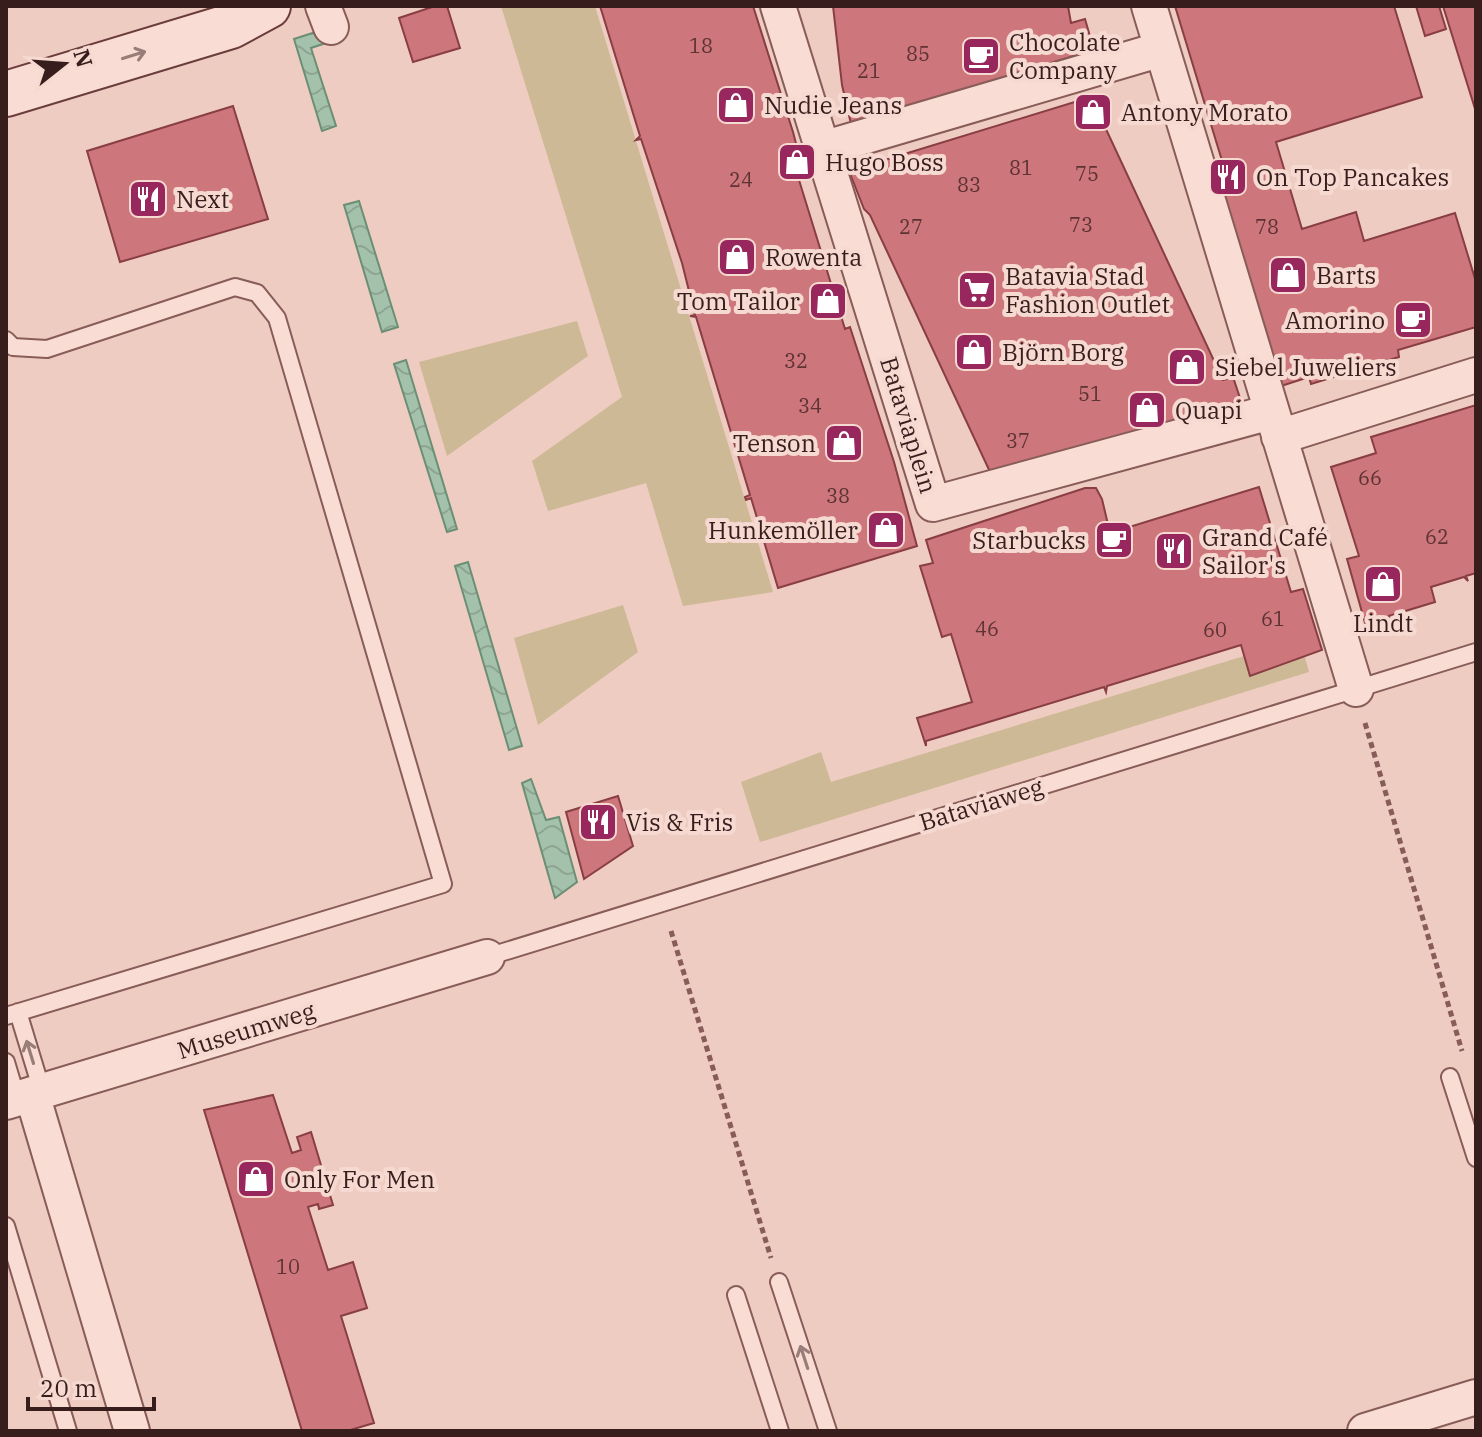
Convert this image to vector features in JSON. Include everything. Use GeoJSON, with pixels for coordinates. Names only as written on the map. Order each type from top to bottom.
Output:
{"type":"FeatureCollection","features":[{"type":"Feature","properties":{"kind":"street"},"geometry":{"type":"LineString","coordinates":[[6,94],[231,26],[268,6]]}},
{"type":"Feature","properties":{"kind":"street","name":"Bataviaplein"},"geometry":{"type":"LineString","coordinates":[[778,6],[933,504],[1275,424]]}},
{"type":"Feature","properties":{"kind":"street"},"geometry":{"type":"LineString","coordinates":[[1149,6],[1356,689]]}},
{"type":"Feature","properties":{"kind":"street"},"geometry":{"type":"LineString","coordinates":[[822,149],[1162,49]]}},
{"type":"Feature","properties":{"kind":"street"},"geometry":{"type":"LineString","coordinates":[[1275,424],[1476,375]]}},
{"type":"Feature","properties":{"kind":"street","name":"Museumweg"},"geometry":{"type":"LineString","coordinates":[[24,1097],[487,957]]}},
{"type":"Feature","properties":{"kind":"street"},"geometry":{"type":"LineString","coordinates":[[24,1097],[132,1431]]}},
{"type":"Feature","properties":{"kind":"street"},"geometry":{"type":"LineString","coordinates":[[1365,1431],[1476,1397]]}},
{"type":"Feature","properties":{"kind":"lane"},"geometry":{"type":"LineString","coordinates":[[6,340],[13,347],[47,349],[235,287],[257,293],[277,318],[443,884],[12,1014],[24,1097]]}},
{"type":"Feature","properties":{"kind":"lane","name":"Bataviaweg"},"geometry":{"type":"LineString","coordinates":[[487,957],[1476,652]]}},
{"type":"Feature","properties":{"kind":"lane"},"geometry":{"type":"LineString","coordinates":[[6,1062],[24,1097]]}},
{"type":"Feature","properties":{"kind":"lane"},"geometry":{"type":"LineString","coordinates":[[1450,1077],[1476,1158]]}},
{"type":"Feature","properties":{"kind":"lane"},"geometry":{"type":"LineString","coordinates":[[6,1226],[68,1431]]}},
{"type":"Feature","properties":{"kind":"lane"},"geometry":{"type":"LineString","coordinates":[[779,1282],[828,1431]]}},
{"type":"Feature","properties":{"kind":"lane"},"geometry":{"type":"LineString","coordinates":[[736,1295],[780,1431]]}},
{"type":"Feature","properties":{"kind":"path"},"geometry":{"type":"LineString","coordinates":[[1356,689],[1383,793],[1464,1058]]}},
{"type":"Feature","properties":{"kind":"path"},"geometry":{"type":"LineString","coordinates":[[663,903],[779,1282]]}},
{"type":"Feature","properties":{"kind":"shaded area"},"geometry":{"type":"Polygon","coordinates":[[[501,6],[595,6],[773,592],[683,606],[646,483],[548,511],[532,461],[622,397],[501,6]]]}},
{"type":"Feature","properties":{"kind":"shaded area"},"geometry":{"type":"Polygon","coordinates":[[[577,321],[588,356],[447,456],[419,362],[577,321]]]}},
{"type":"Feature","properties":{"kind":"shaded area"},"geometry":{"type":"Polygon","coordinates":[[[623,605],[638,652],[538,725],[514,638],[623,605]]]}},
{"type":"Feature","properties":{"kind":"shaded area"},"geometry":{"type":"Polygon","coordinates":[[[1300,639],[1309,672],[760,842],[741,782],[821,752],[831,782],[1300,639]]]}},
{"type":"Feature","properties":{"kind":"water"},"geometry":{"type":"Polygon","coordinates":[[[325,29],[329,42],[311,48],[336,126],[322,131],[294,39],[325,29]]]}},
{"type":"Feature","properties":{"kind":"water"},"geometry":{"type":"Polygon","coordinates":[[[359,201],[398,327],[382,332],[344,205],[359,201]]]}},
{"type":"Feature","properties":{"kind":"water"},"geometry":{"type":"Polygon","coordinates":[[[406,360],[457,529],[447,532],[394,364],[406,360]]]}},
{"type":"Feature","properties":{"kind":"water"},"geometry":{"type":"Polygon","coordinates":[[[468,562],[522,746],[509,750],[455,566],[468,562]]]}},
{"type":"Feature","properties":{"kind":"water"},"geometry":{"type":"Polygon","coordinates":[[[531,779],[546,820],[559,817],[577,882],[555,898],[522,783],[531,779]]]}},
{"type":"Feature","properties":{"kind":"building"},"geometry":{"type":"Polygon","coordinates":[[[435,6],[447,6],[460,48],[413,62],[399,18],[435,6]]]}},
{"type":"Feature","properties":{"kind":"building"},"geometry":{"type":"Polygon","coordinates":[[[600,6],[753,6],[793,132],[805,178],[799,180],[845,329],[850,327],[894,462],[917,546],[778,588],[751,498],[746,500],[745,497],[750,495],[696,317],[690,316],[695,315],[682,263],[641,139],[636,140],[640,136],[600,6]]]}},
{"type":"Feature","properties":{"kind":"building"},"geometry":{"type":"Polygon","coordinates":[[[833,6],[1068,6],[1071,23],[1085,19],[1094,50],[1017,73],[1018,79],[851,124],[842,85],[833,6]]]}},
{"type":"Feature","properties":{"kind":"building"},"geometry":{"type":"Polygon","coordinates":[[[1175,6],[1394,6],[1422,97],[1276,142],[1302,229],[1356,212],[1364,241],[1455,213],[1476,282],[1476,327],[1398,350],[1399,357],[1311,384],[1309,377],[1275,388],[1208,169],[1223,164],[1175,6]]]}},
{"type":"Feature","properties":{"kind":"building"},"geometry":{"type":"Polygon","coordinates":[[[1416,6],[1439,6],[1446,29],[1425,36],[1416,6]]]}},
{"type":"Feature","properties":{"kind":"building"},"geometry":{"type":"Polygon","coordinates":[[[1443,6],[1476,6],[1476,112],[1443,6]]]}},
{"type":"Feature","properties":{"kind":"building"},"geometry":{"type":"Polygon","coordinates":[[[1091,97],[1223,380],[1233,377],[1241,401],[991,474],[870,215],[864,209],[849,171],[1091,97]]]}},
{"type":"Feature","properties":{"kind":"building"},"geometry":{"type":"Polygon","coordinates":[[[233,106],[268,219],[120,262],[87,151],[233,106]]]}},
{"type":"Feature","properties":{"kind":"building"},"geometry":{"type":"Polygon","coordinates":[[[1476,405],[1476,573],[1466,576],[1468,581],[1464,577],[1431,587],[1435,602],[1389,616],[1391,622],[1367,630],[1347,559],[1359,556],[1331,467],[1376,453],[1371,437],[1476,405]]]}},
{"type":"Feature","properties":{"kind":"building"},"geometry":{"type":"Polygon","coordinates":[[[1259,487],[1291,592],[1303,589],[1322,650],[1250,676],[1241,645],[1107,686],[1106,692],[1104,687],[926,741],[926,746],[917,718],[972,702],[951,634],[942,637],[920,566],[933,563],[926,540],[1085,488],[1096,488],[1102,499],[1110,533],[1259,487]]]}},
{"type":"Feature","properties":{"kind":"building"},"geometry":{"type":"Polygon","coordinates":[[[618,796],[633,846],[584,879],[566,812],[618,796]]]}},
{"type":"Feature","properties":{"kind":"building"},"geometry":{"type":"Polygon","coordinates":[[[273,1095],[292,1153],[301,1150],[297,1137],[311,1132],[333,1205],[319,1209],[318,1204],[308,1207],[328,1270],[353,1262],[367,1308],[341,1316],[374,1423],[347,1431],[302,1431],[204,1110],[273,1095]]]}},
{"type":"Feature","properties":{"kind":"place","name":"Chocolate Company"},"geometry":{"type":"Point","coordinates":[981,56]}},
{"type":"Feature","properties":{"kind":"place","name":"Nudie Jeans"},"geometry":{"type":"Point","coordinates":[736,105]}},
{"type":"Feature","properties":{"kind":"place","name":"Antony Morato"},"geometry":{"type":"Point","coordinates":[1093,112]}},
{"type":"Feature","properties":{"kind":"place","name":"Hugo Boss"},"geometry":{"type":"Point","coordinates":[797,162]}},
{"type":"Feature","properties":{"kind":"place","name":"On Top Pancakes"},"geometry":{"type":"Point","coordinates":[1228,177]}},
{"type":"Feature","properties":{"kind":"place","name":"Next"},"geometry":{"type":"Point","coordinates":[148,199]}},
{"type":"Feature","properties":{"kind":"place","name":"Rowenta"},"geometry":{"type":"Point","coordinates":[737,257]}},
{"type":"Feature","properties":{"kind":"place","name":"Barts"},"geometry":{"type":"Point","coordinates":[1288,275]}},
{"type":"Feature","properties":{"kind":"place","name":"Batavia Stad Fashion Outlet"},"geometry":{"type":"Point","coordinates":[977,290]}},
{"type":"Feature","properties":{"kind":"place","name":"Tom Tailor"},"geometry":{"type":"Point","coordinates":[828,301]}},
{"type":"Feature","properties":{"kind":"place","name":"Amorino"},"geometry":{"type":"Point","coordinates":[1413,320]}},
{"type":"Feature","properties":{"kind":"place","name":"Björn Borg"},"geometry":{"type":"Point","coordinates":[974,352]}},
{"type":"Feature","properties":{"kind":"place","name":"Siebel Juweliers"},"geometry":{"type":"Point","coordinates":[1187,367]}},
{"type":"Feature","properties":{"kind":"place","name":"Quapi"},"geometry":{"type":"Point","coordinates":[1147,410]}},
{"type":"Feature","properties":{"kind":"place","name":"Tenson"},"geometry":{"type":"Point","coordinates":[844,443]}},
{"type":"Feature","properties":{"kind":"place","name":"Hunkemöller"},"geometry":{"type":"Point","coordinates":[886,530]}},
{"type":"Feature","properties":{"kind":"place","name":"Starbucks"},"geometry":{"type":"Point","coordinates":[1114,540]}},
{"type":"Feature","properties":{"kind":"place","name":"Grand Café Sailor's"},"geometry":{"type":"Point","coordinates":[1174,551]}},
{"type":"Feature","properties":{"kind":"place","name":"Lindt"},"geometry":{"type":"Point","coordinates":[1383,584]}},
{"type":"Feature","properties":{"kind":"place","name":"Vis & Fris"},"geometry":{"type":"Point","coordinates":[598,822]}},
{"type":"Feature","properties":{"kind":"place","name":"Only For Men"},"geometry":{"type":"Point","coordinates":[256,1179]}}]}
